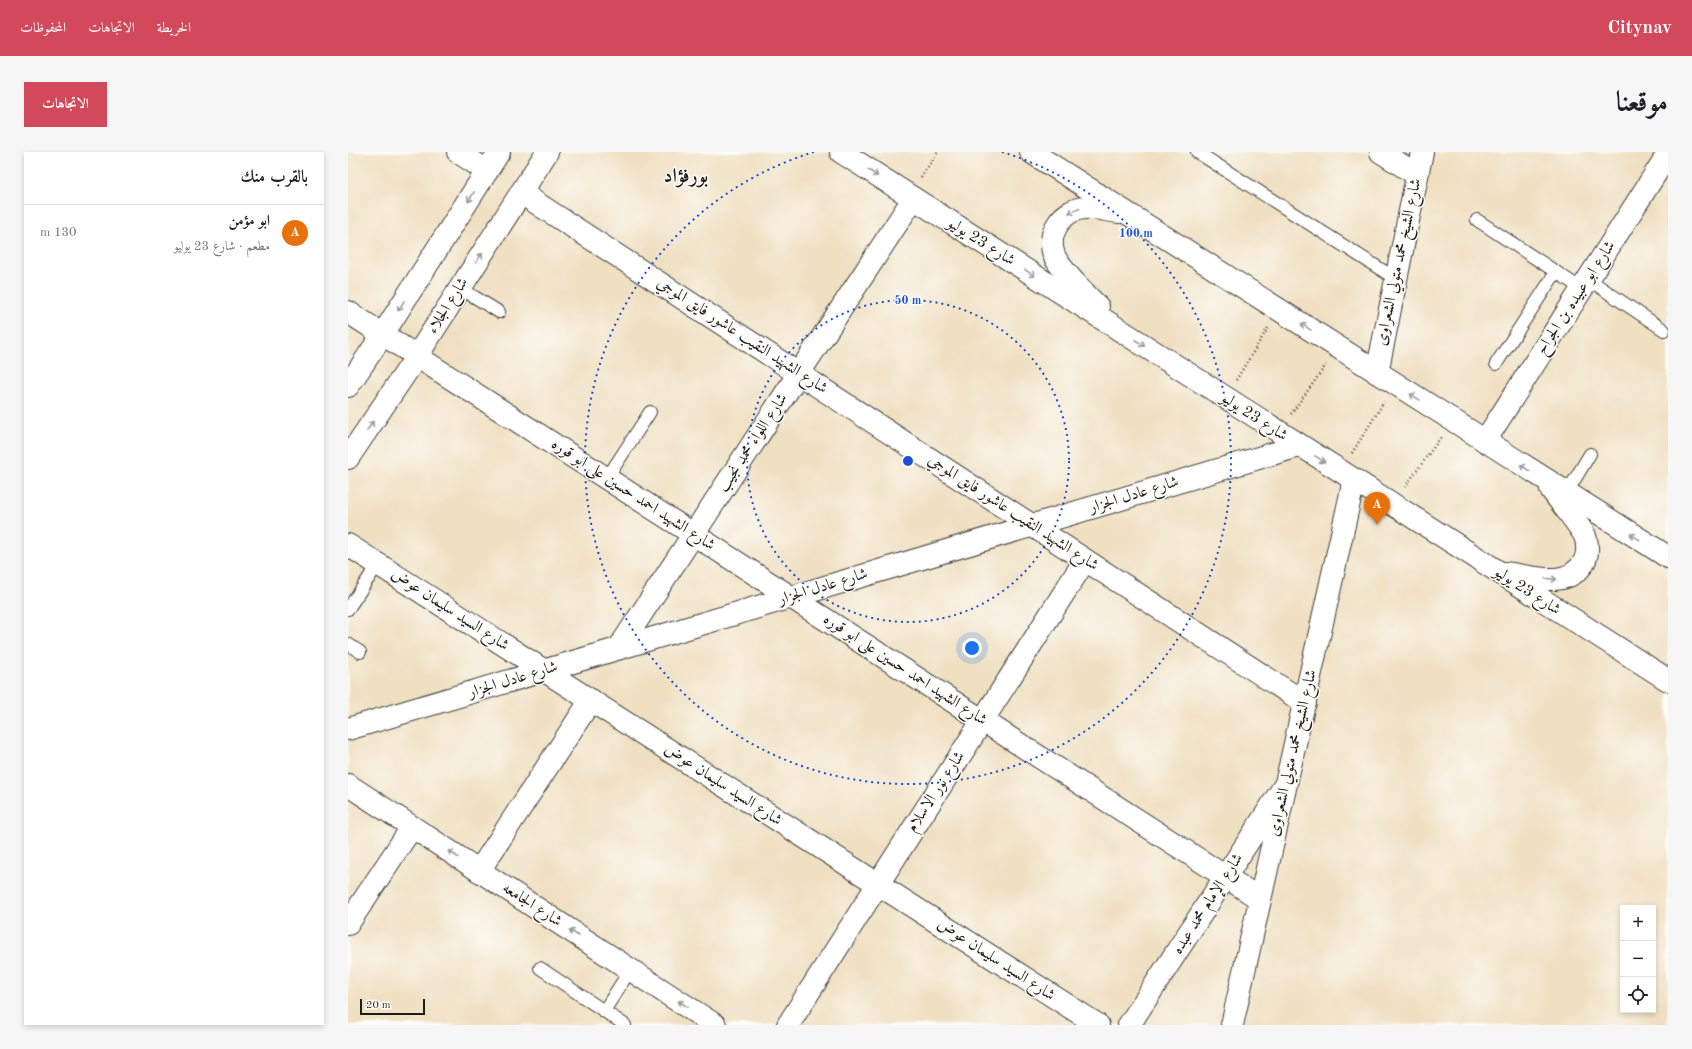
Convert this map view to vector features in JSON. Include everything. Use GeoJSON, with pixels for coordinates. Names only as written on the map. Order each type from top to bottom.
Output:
{"type":"FeatureCollection","features":[{"type":"Feature","properties":{"kind":"street"},"geometry":{"type":"LineString","coordinates":[[458,152],[487,171]]}},
{"type":"Feature","properties":{"kind":"street"},"geometry":{"type":"LineString","coordinates":[[348,386],[383,334],[499,152]]}},
{"type":"Feature","properties":{"kind":"street","name":"شارع الجلاء"},"geometry":{"type":"LineString","coordinates":[[348,458],[417,356],[547,152]]}},
{"type":"Feature","properties":{"kind":"street","name":"شارع 23 يوليو"},"geometry":{"type":"LineString","coordinates":[[841,152],[1115,326],[1299,446],[1393,504],[1668,680]]}},
{"type":"Feature","properties":{"kind":"street"},"geometry":{"type":"LineString","coordinates":[[1031,152],[1545,481],[1668,557]]}},
{"type":"Feature","properties":{"kind":"street"},"geometry":{"type":"LineString","coordinates":[[1381,152],[1417,175]]}},
{"type":"Feature","properties":{"kind":"street","name":"شارع الشيخ محمد متولي الشعراوى"},"geometry":{"type":"LineString","coordinates":[[1376,373],[1422,152]]}},
{"type":"Feature","properties":{"kind":"street","name":"شارع ابو عبيده بن الجراح"},"geometry":{"type":"LineString","coordinates":[[1485,442],[1668,154]]}},
{"type":"Feature","properties":{"kind":"street","name":"شارع الشهيد النقيب عاشور فايق الموجي"},"geometry":{"type":"LineString","coordinates":[[521,193],[1304,703]]}},
{"type":"Feature","properties":{"kind":"street","name":"شارع اللواء محمد نجيب"},"geometry":{"type":"LineString","coordinates":[[619,648],[798,373],[910,197]]}},
{"type":"Feature","properties":{"kind":"street"},"geometry":{"type":"LineString","coordinates":[[1115,326],[1060,264],[1054,255],[1052,244],[1053,234],[1058,224],[1064,216],[1074,210],[1084,208],[1126,213]]}},
{"type":"Feature","properties":{"kind":"street","name":"شارع الشهيد احمد حسين على ابو قوره"},"geometry":{"type":"LineString","coordinates":[[348,312],[1260,900]]}},
{"type":"Feature","properties":{"kind":"street","name":"شارع عادل الجزار"},"geometry":{"type":"LineString","coordinates":[[348,729],[1299,446]]}},
{"type":"Feature","properties":{"kind":"street","name":"شارع الشيخ محمد متولي الشعراوى"},"geometry":{"type":"LineString","coordinates":[[1232,1025],[1304,703],[1347,476]]}},
{"type":"Feature","properties":{"kind":"street"},"geometry":{"type":"LineString","coordinates":[[1498,572],[1560,580],[1571,576],[1580,569],[1586,559],[1588,547],[1584,535],[1545,481]]}},
{"type":"Feature","properties":{"kind":"street","name":"شارع السيد سليمان عوض"},"geometry":{"type":"LineString","coordinates":[[348,545],[1098,1025]]}},
{"type":"Feature","properties":{"kind":"street","name":"شارع نور الاسلام"},"geometry":{"type":"LineString","coordinates":[[788,1025],[1084,560]]}},
{"type":"Feature","properties":{"kind":"street"},"geometry":{"type":"LineString","coordinates":[[479,871],[591,700]]}},
{"type":"Feature","properties":{"kind":"street","name":"شارع الإمام محمد عبده"},"geometry":{"type":"LineString","coordinates":[[1129,1025],[1287,782]]}},
{"type":"Feature","properties":{"kind":"street","name":"شارع الجامعه"},"geometry":{"type":"LineString","coordinates":[[348,785],[715,1025]]}},
{"type":"Feature","properties":{"kind":"street"},"geometry":{"type":"LineString","coordinates":[[348,924],[412,827]]}},
{"type":"Feature","properties":{"kind":"lane"},"geometry":{"type":"LineString","coordinates":[[1197,152],[1396,279]]}},
{"type":"Feature","properties":{"kind":"lane"},"geometry":{"type":"LineString","coordinates":[[1477,220],[1556,272],[1585,284],[1664,330]]}},
{"type":"Feature","properties":{"kind":"lane"},"geometry":{"type":"LineString","coordinates":[[1496,364],[1556,272]]}},
{"type":"Feature","properties":{"kind":"lane"},"geometry":{"type":"LineString","coordinates":[[460,288],[499,312]]}},
{"type":"Feature","properties":{"kind":"lane"},"geometry":{"type":"LineString","coordinates":[[607,478],[650,412]]}},
{"type":"Feature","properties":{"kind":"lane"},"geometry":{"type":"LineString","coordinates":[[1566,494],[1590,454]]}},
{"type":"Feature","properties":{"kind":"lane"},"geometry":{"type":"LineString","coordinates":[[348,609],[378,564]]}},
{"type":"Feature","properties":{"kind":"lane"},"geometry":{"type":"LineString","coordinates":[[348,644],[360,652]]}},
{"type":"Feature","properties":{"kind":"lane"},"geometry":{"type":"LineString","coordinates":[[540,968],[625,1025]]}},
{"type":"Feature","properties":{"kind":"lane"},"geometry":{"type":"LineString","coordinates":[[604,1011],[630,970]]}},
{"type":"Feature","properties":{"kind":"path"},"geometry":{"type":"LineString","coordinates":[[910,197],[938,152]]}},
{"type":"Feature","properties":{"kind":"path"},"geometry":{"type":"LineString","coordinates":[[1225,397],[1279,310]]}},
{"type":"Feature","properties":{"kind":"path"},"geometry":{"type":"LineString","coordinates":[[1278,432],[1338,348]]}},
{"type":"Feature","properties":{"kind":"path"},"geometry":{"type":"LineString","coordinates":[[1347,476],[1395,384]]}},
{"type":"Feature","properties":{"kind":"path"},"geometry":{"type":"LineString","coordinates":[[1393,504],[1452,421]]}},
{"type":"Feature","properties":{"kind":"place","name":"ابو مؤمن"},"geometry":{"type":"Point","coordinates":[1377,525]}},
{"type":"Feature","properties":{"kind":"district","name":"بورفؤاد"},"geometry":{"type":"Point","coordinates":[686,177]}}]}
